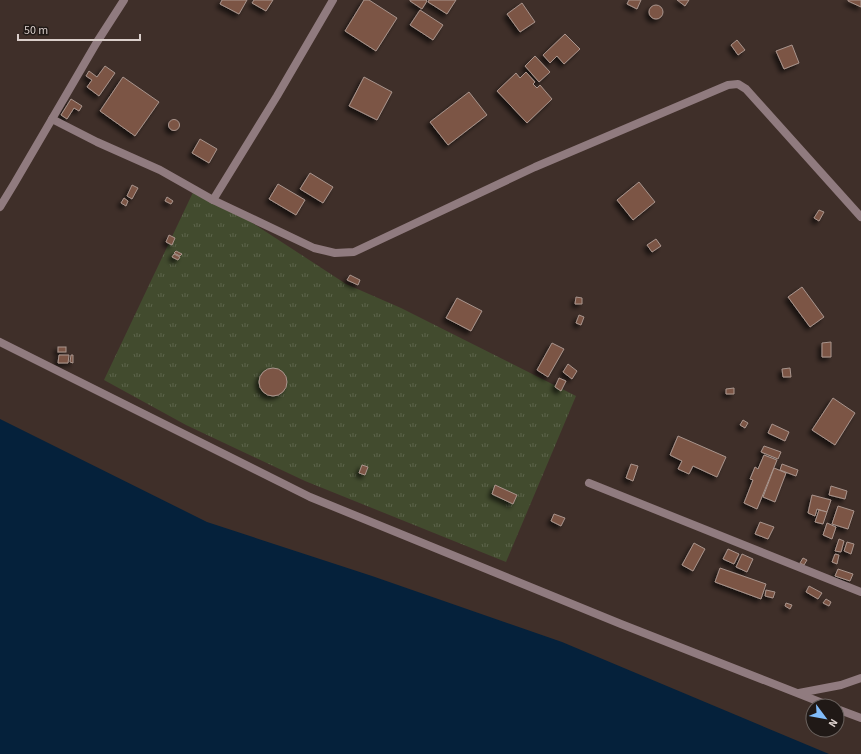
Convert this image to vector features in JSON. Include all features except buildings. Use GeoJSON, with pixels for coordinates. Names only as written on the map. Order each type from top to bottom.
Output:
{"type":"FeatureCollection","features":[{"type":"Feature","properties":{"kind":"street"},"geometry":{"type":"LineString","coordinates":[[0,206],[97,42],[124,0]]}},
{"type":"Feature","properties":{"kind":"street"},"geometry":{"type":"LineString","coordinates":[[213,200],[333,0]]}},
{"type":"Feature","properties":{"kind":"street"},"geometry":{"type":"LineString","coordinates":[[52,118],[97,142],[160,170],[213,200],[314,248],[335,253],[354,252],[535,167],[728,85],[738,84],[746,88],[861,217]]}},
{"type":"Feature","properties":{"kind":"street"},"geometry":{"type":"LineString","coordinates":[[0,342],[310,497],[621,624],[810,698]]}},
{"type":"Feature","properties":{"kind":"street"},"geometry":{"type":"LineString","coordinates":[[589,483],[861,592]]}},
{"type":"Feature","properties":{"kind":"street"},"geometry":{"type":"LineString","coordinates":[[798,693],[840,685],[861,678]]}},
{"type":"Feature","properties":{"kind":"street"},"geometry":{"type":"LineString","coordinates":[[845,712],[861,718]]}},
{"type":"Feature","properties":{"kind":"green space"},"geometry":{"type":"Polygon","coordinates":[[[196,186],[346,284],[401,308],[576,396],[506,562],[305,481],[186,425],[104,380],[196,186]]]}},
{"type":"Feature","properties":{"kind":"water"},"geometry":{"type":"Polygon","coordinates":[[[0,419],[207,522],[372,576],[562,642],[829,754],[0,754],[0,419]]]}}]}
